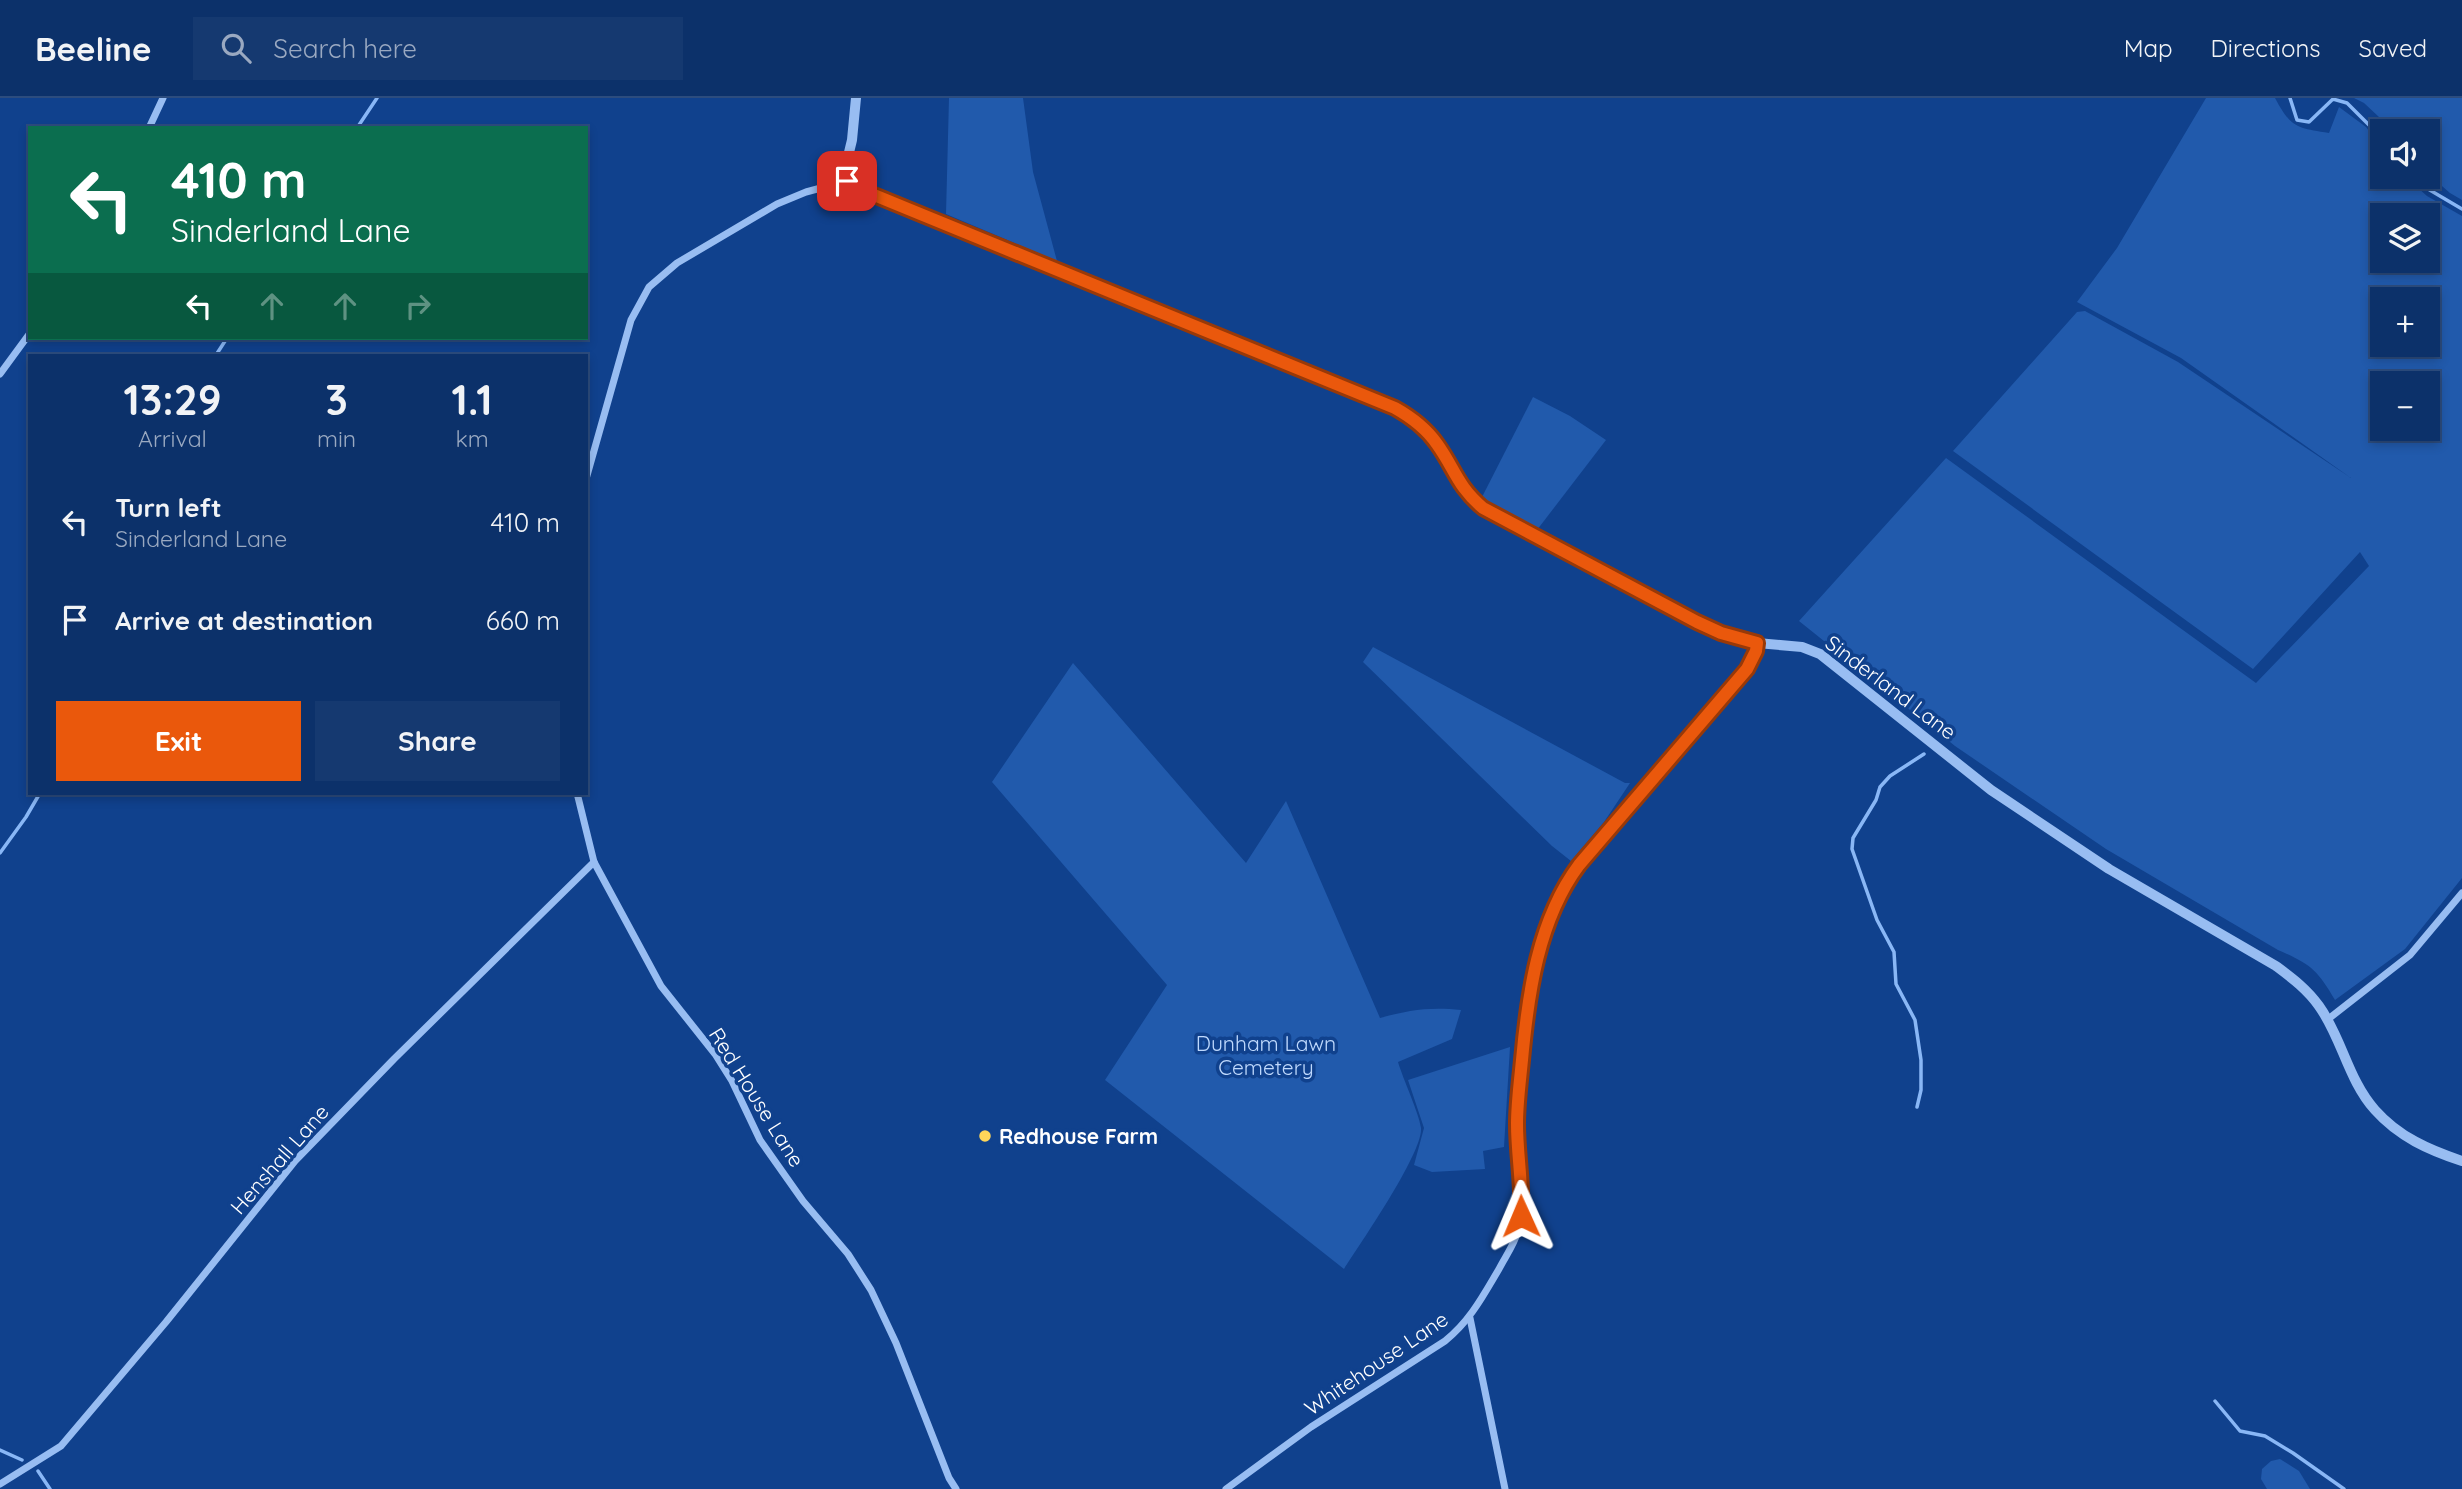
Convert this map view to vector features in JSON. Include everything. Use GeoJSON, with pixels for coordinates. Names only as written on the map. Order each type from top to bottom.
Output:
{"type":"FeatureCollection","features":[{"type":"Feature","properties":{"kind":"street"},"geometry":{"type":"LineString","coordinates":[[150,126],[163,98]]}},
{"type":"Feature","properties":{"kind":"street"},"geometry":{"type":"LineString","coordinates":[[588,472],[631,320],[649,287],[677,264],[777,204],[806,192],[847,181],[844,173],[852,140],[856,98]]}},
{"type":"Feature","properties":{"kind":"street","name":"Sinderland Lane"},"geometry":{"type":"LineString","coordinates":[[847,181],[857,188],[1395,408],[1427,431],[1442,451],[1463,490],[1483,508],[1728,636],[1757,643],[1802,647],[1830,661],[1991,790],[2109,869],[2276,965],[2301,984],[2327,1020],[2361,1092],[2374,1109],[2388,1124],[2409,1139],[2462,1161]]}},
{"type":"Feature","properties":{"kind":"street"},"geometry":{"type":"LineString","coordinates":[[0,374],[28,336]]}},
{"type":"Feature","properties":{"kind":"street","name":"Whitehouse Lane"},"geometry":{"type":"LineString","coordinates":[[1226,1489],[1311,1427],[1446,1341],[1470,1318],[1518,1233],[1522,1201],[1517,1121],[1527,1006],[1535,969],[1555,908],[1579,865],[1747,669],[1757,643]]}},
{"type":"Feature","properties":{"kind":"street","name":"Red House Lane"},"geometry":{"type":"LineString","coordinates":[[577,795],[594,862],[661,986],[715,1054],[732,1081],[760,1140],[803,1201],[848,1254],[871,1290],[896,1343],[949,1478],[956,1489]]}},
{"type":"Feature","properties":{"kind":"street","name":"Henshall Lane"},"geometry":{"type":"LineString","coordinates":[[0,1484],[61,1446],[166,1322],[295,1161],[394,1059],[594,862]]}},
{"type":"Feature","properties":{"kind":"street"},"geometry":{"type":"LineString","coordinates":[[2327,1020],[2410,955],[2462,893]]}},
{"type":"Feature","properties":{"kind":"street"},"geometry":{"type":"LineString","coordinates":[[1470,1318],[1505,1489]]}},
{"type":"Feature","properties":{"kind":"green space"},"geometry":{"type":"Polygon","coordinates":[[[949,98],[1023,98],[1033,172],[1057,261],[946,214],[949,98]]]}},
{"type":"Feature","properties":{"kind":"green space"},"geometry":{"type":"Polygon","coordinates":[[[2206,98],[2275,98],[2296,125],[2329,133],[2339,107],[2370,132],[2370,189],[2419,189],[2439,203],[2370,203],[2370,273],[2440,273],[2440,203],[2462,216],[2462,878],[2405,949],[2335,1000],[2317,974],[2298,959],[2278,950],[2106,849],[1955,746],[1799,621],[1946,458],[2256,683],[2369,566],[2360,552],[2253,669],[1953,451],[2077,312],[2085,311],[2178,362],[2351,478],[2181,358],[2077,302],[2117,248],[2206,98]]]}},
{"type":"Feature","properties":{"kind":"green space"},"geometry":{"type":"Polygon","coordinates":[[[2354,98],[2462,98],[2462,200],[2440,184],[2440,119],[2381,119],[2364,103],[2354,98]]]}},
{"type":"Feature","properties":{"kind":"green space"},"geometry":{"type":"Polygon","coordinates":[[[1533,397],[1570,416],[1606,440],[1537,530],[1481,499],[1533,397]]]}},
{"type":"Feature","properties":{"kind":"green space"},"geometry":{"type":"Polygon","coordinates":[[[1373,647],[1625,783],[1630,783],[1604,822],[1571,861],[1552,846],[1363,662],[1373,647]]]}},
{"type":"Feature","properties":{"kind":"green space","name":"Dunham Lawn Cemetery"},"geometry":{"type":"Polygon","coordinates":[[[1073,663],[1246,863],[1286,801],[1380,1018],[1420,1010],[1461,1010],[1452,1039],[1398,1062],[1420,1122],[1419,1140],[1402,1177],[1344,1269],[1105,1080],[1167,985],[992,782],[1073,663]]]}},
{"type":"Feature","properties":{"kind":"green space"},"geometry":{"type":"Polygon","coordinates":[[[1510,1047],[1504,1147],[1483,1151],[1485,1169],[1432,1172],[1414,1165],[1424,1128],[1408,1080],[1510,1047]]]}},
{"type":"Feature","properties":{"kind":"green space"},"geometry":{"type":"Polygon","coordinates":[[[2280,1459],[2299,1471],[2310,1489],[2267,1489],[2261,1479],[2262,1469],[2271,1461],[2280,1459]]]}},
{"type":"Feature","properties":{"kind":"waterway"},"geometry":{"type":"LineString","coordinates":[[358,126],[377,98]]}},
{"type":"Feature","properties":{"kind":"waterway"},"geometry":{"type":"LineString","coordinates":[[2290,98],[2297,120],[2309,122],[2333,99],[2347,103],[2370,126]]}},
{"type":"Feature","properties":{"kind":"waterway"},"geometry":{"type":"LineString","coordinates":[[2428,189],[2462,209]]}},
{"type":"Feature","properties":{"kind":"waterway"},"geometry":{"type":"LineString","coordinates":[[217,354],[226,340]]}},
{"type":"Feature","properties":{"kind":"waterway"},"geometry":{"type":"LineString","coordinates":[[1917,1107],[1921,1090],[1921,1060],[1915,1020],[1896,984],[1894,952],[1877,920],[1852,849],[1853,838],[1876,800],[1880,787],[1890,776],[1924,754]]}},
{"type":"Feature","properties":{"kind":"waterway"},"geometry":{"type":"LineString","coordinates":[[0,853],[39,795]]}},
{"type":"Feature","properties":{"kind":"waterway"},"geometry":{"type":"LineString","coordinates":[[2215,1401],[2240,1431],[2265,1436],[2344,1489]]}},
{"type":"Feature","properties":{"kind":"waterway"},"geometry":{"type":"LineString","coordinates":[[0,1450],[22,1460]]}},
{"type":"Feature","properties":{"kind":"waterway"},"geometry":{"type":"LineString","coordinates":[[38,1471],[50,1489]]}},
{"type":"Feature","properties":{"kind":"place","name":"Redhouse Farm"},"geometry":{"type":"Point","coordinates":[985,1136]}},
{"type":"Feature","properties":{"kind":"route"},"geometry":{"type":"LineString","coordinates":[[847,181],[857,188],[1395,408],[1417,422],[1436,441],[1463,490],[1483,508],[1697,622],[1735,638],[1757,643],[1747,669],[1579,865],[1555,908],[1535,969],[1527,1006],[1517,1121],[1521,1216]]}}]}
